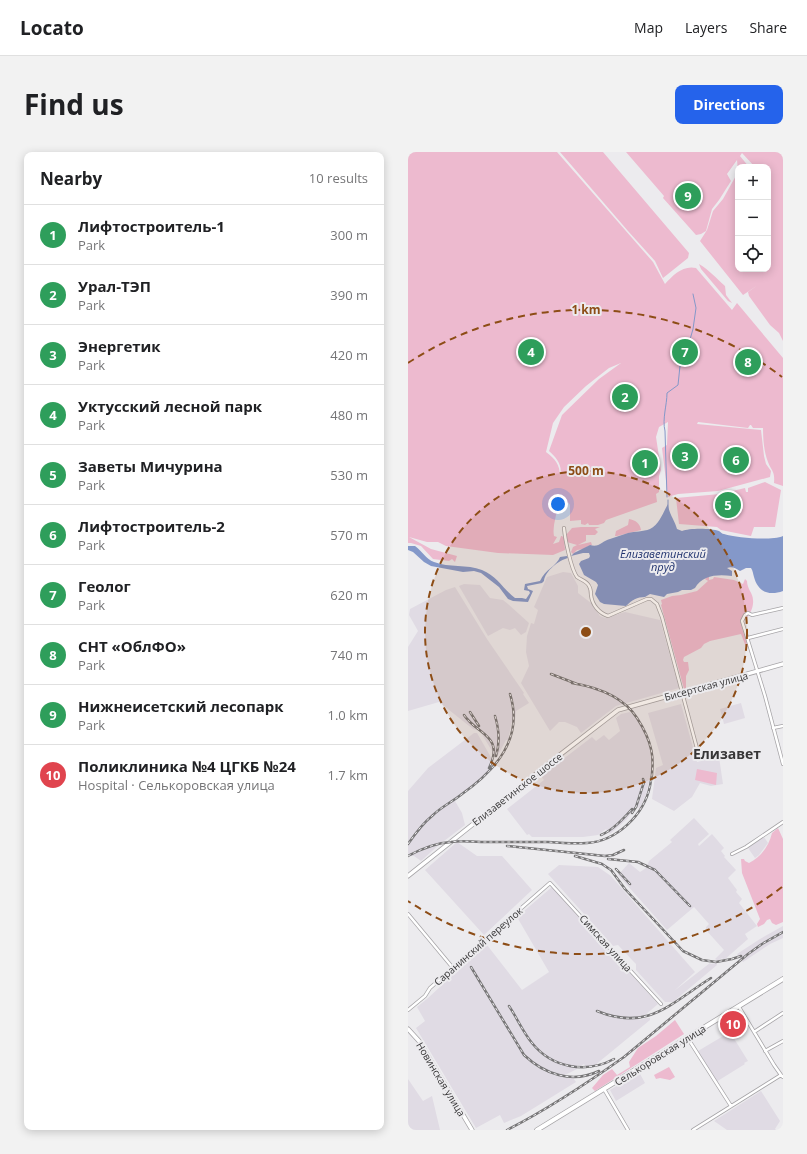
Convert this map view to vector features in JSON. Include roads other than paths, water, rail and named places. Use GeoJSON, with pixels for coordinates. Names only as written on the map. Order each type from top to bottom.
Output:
{"type":"FeatureCollection","features":[{"type":"Feature","properties":{"kind":"main road","name":"Бисертская улица"},"geometry":{"type":"LineString","coordinates":[[628,707],[783,664]]}},
{"type":"Feature","properties":{"kind":"main road","name":"Елизаветинское шоссе"},"geometry":{"type":"LineString","coordinates":[[408,876],[618,710],[628,707]]}},
{"type":"Feature","properties":{"kind":"main road","name":"Селькоровская улица"},"geometry":{"type":"LineString","coordinates":[[538,1130],[783,979]]}},
{"type":"Feature","properties":{"kind":"main road","name":"Новинская улица"},"geometry":{"type":"LineString","coordinates":[[408,1029],[419,1041],[472,1130]]}},
{"type":"Feature","properties":{"kind":"street"},"geometry":{"type":"LineString","coordinates":[[564,528],[565,542],[575,573],[578,578],[587,583],[590,587],[592,600],[599,611],[608,616],[647,599],[651,599],[657,604],[662,617],[699,756]]}},
{"type":"Feature","properties":{"kind":"street"},"geometry":{"type":"LineString","coordinates":[[783,608],[752,615],[748,613],[742,621],[758,671],[783,764]]}},
{"type":"Feature","properties":{"kind":"street"},"geometry":{"type":"LineString","coordinates":[[748,638],[783,629]]}},
{"type":"Feature","properties":{"kind":"street"},"geometry":{"type":"LineString","coordinates":[[773,728],[783,726]]}},
{"type":"Feature","properties":{"kind":"street"},"geometry":{"type":"LineString","coordinates":[[732,854],[746,847],[783,822]]}},
{"type":"Feature","properties":{"kind":"street","name":"Саранинский переулок"},"geometry":{"type":"LineString","coordinates":[[408,1010],[453,968],[550,883]]}},
{"type":"Feature","properties":{"kind":"street","name":"Симская улица"},"geometry":{"type":"LineString","coordinates":[[550,883],[662,1004]]}},
{"type":"Feature","properties":{"kind":"street"},"geometry":{"type":"LineString","coordinates":[[408,914],[453,968]]}},
{"type":"Feature","properties":{"kind":"street"},"geometry":{"type":"LineString","coordinates":[[693,1130],[782,1076],[738,1006]]}},
{"type":"Feature","properties":{"kind":"street"},"geometry":{"type":"LineString","coordinates":[[754,1032],[783,1013]]}},
{"type":"Feature","properties":{"kind":"street"},"geometry":{"type":"LineString","coordinates":[[687,1037],[731,1106]]}},
{"type":"Feature","properties":{"kind":"street"},"geometry":{"type":"LineString","coordinates":[[766,1051],[783,1041]]}},
{"type":"Feature","properties":{"kind":"street"},"geometry":{"type":"LineString","coordinates":[[604,1089],[628,1130]]}},
{"type":"Feature","properties":{"kind":"water","name":"Елизаветинский пруд"},"geometry":{"type":"Polygon","coordinates":[[[668,504],[677,529],[682,531],[711,529],[719,531],[723,534],[745,538],[778,538],[783,536],[783,591],[773,593],[765,592],[758,586],[751,568],[746,568],[740,571],[730,567],[727,568],[732,571],[732,576],[711,576],[702,580],[695,588],[691,590],[682,590],[667,594],[664,597],[650,594],[645,597],[635,599],[626,606],[604,604],[600,602],[595,594],[598,585],[596,582],[584,575],[579,564],[581,561],[589,558],[589,553],[571,556],[590,545],[596,546],[607,540],[628,533],[650,529],[659,521],[668,504]]]}},
{"type":"Feature","properties":{"kind":"water"},"geometry":{"type":"Polygon","coordinates":[[[408,546],[415,546],[429,559],[440,564],[470,567],[482,570],[496,579],[515,598],[526,599],[530,593],[529,591],[524,590],[525,584],[540,581],[545,573],[560,557],[567,556],[568,558],[553,566],[547,573],[542,583],[527,586],[528,589],[533,591],[528,602],[513,601],[508,599],[499,587],[481,573],[474,571],[463,572],[431,566],[413,552],[408,550],[408,546]]]}},
{"type":"Feature","properties":{"kind":"waterway"},"geometry":{"type":"LineString","coordinates":[[667,497],[664,426],[667,393],[678,385],[680,366],[685,357],[693,329],[696,308],[693,294]]}},
{"type":"Feature","properties":{"kind":"waterway"},"geometry":{"type":"LineString","coordinates":[[668,500],[668,510]]}},
{"type":"Feature","properties":{"kind":"railway"},"geometry":{"type":"LineString","coordinates":[[551,674],[577,684]]}},
{"type":"Feature","properties":{"kind":"railway"},"geometry":{"type":"LineString","coordinates":[[408,856],[434,845],[455,841],[587,843],[609,837],[628,825],[642,807],[650,786],[653,767],[651,750],[646,735],[642,726],[631,710],[617,698],[599,690],[572,683]]}},
{"type":"Feature","properties":{"kind":"railway"},"geometry":{"type":"LineString","coordinates":[[408,844],[428,819],[474,785],[486,774],[504,752],[510,739],[513,725],[513,710],[510,694]]}},
{"type":"Feature","properties":{"kind":"railway"},"geometry":{"type":"LineString","coordinates":[[470,712],[479,726]]}},
{"type":"Feature","properties":{"kind":"railway"},"geometry":{"type":"LineString","coordinates":[[464,715],[469,722],[492,742],[494,749],[489,768]]}},
{"type":"Feature","properties":{"kind":"railway"},"geometry":{"type":"LineString","coordinates":[[495,716],[498,736],[496,756]]}},
{"type":"Feature","properties":{"kind":"railway"},"geometry":{"type":"LineString","coordinates":[[632,813],[636,807],[644,782],[643,779]]}},
{"type":"Feature","properties":{"kind":"railway"},"geometry":{"type":"LineString","coordinates":[[601,835],[614,827],[632,809]]}},
{"type":"Feature","properties":{"kind":"railway"},"geometry":{"type":"LineString","coordinates":[[507,846],[605,856],[613,855],[624,850]]}},
{"type":"Feature","properties":{"kind":"railway"},"geometry":{"type":"LineString","coordinates":[[575,856],[602,864],[611,870],[625,889],[683,951],[702,960],[716,962],[741,956]]}},
{"type":"Feature","properties":{"kind":"railway"},"geometry":{"type":"LineString","coordinates":[[608,859],[638,862],[655,870],[690,906]]}},
{"type":"Feature","properties":{"kind":"railway"},"geometry":{"type":"LineString","coordinates":[[616,869],[630,884]]}},
{"type":"Feature","properties":{"kind":"railway"},"geometry":{"type":"LineString","coordinates":[[507,1130],[567,1096],[624,1057],[748,954],[783,932]]}},
{"type":"Feature","properties":{"kind":"railway"},"geometry":{"type":"LineString","coordinates":[[471,967],[524,1055],[532,1062],[549,1072],[569,1077],[579,1077],[599,1071]]}},
{"type":"Feature","properties":{"kind":"railway"},"geometry":{"type":"LineString","coordinates":[[597,1011],[615,1017],[631,1018],[645,1016],[658,1012],[671,1005],[711,978]]}},
{"type":"Feature","properties":{"kind":"railway"},"geometry":{"type":"LineString","coordinates":[[509,1006],[532,1043],[549,1058],[559,1063],[581,1067],[603,1064],[614,1059]]}},
{"type":"Feature","properties":{"kind":"place","name":"Нижнеисетский лесопарк"},"geometry":{"type":"Point","coordinates":[688,196]}},
{"type":"Feature","properties":{"kind":"place","name":"Уктусский лесной парк"},"geometry":{"type":"Point","coordinates":[531,352]}},
{"type":"Feature","properties":{"kind":"place","name":"Геолог"},"geometry":{"type":"Point","coordinates":[685,352]}},
{"type":"Feature","properties":{"kind":"place","name":"СНТ «ОблФО»"},"geometry":{"type":"Point","coordinates":[748,362]}},
{"type":"Feature","properties":{"kind":"place","name":"Урал-ТЭП"},"geometry":{"type":"Point","coordinates":[625,397]}},
{"type":"Feature","properties":{"kind":"place","name":"Энергетик"},"geometry":{"type":"Point","coordinates":[685,456]}},
{"type":"Feature","properties":{"kind":"place","name":"Лифтостроитель-2"},"geometry":{"type":"Point","coordinates":[736,460]}},
{"type":"Feature","properties":{"kind":"place","name":"Лифтостроитель-1"},"geometry":{"type":"Point","coordinates":[645,463]}},
{"type":"Feature","properties":{"kind":"place","name":"Заветы Мичурина"},"geometry":{"type":"Point","coordinates":[728,505]}},
{"type":"Feature","properties":{"kind":"place","name":"Поликлиника №4 ЦГКБ №24"},"geometry":{"type":"Point","coordinates":[733,1024]}},
{"type":"Feature","properties":{"kind":"district","name":"Елизавет"},"geometry":{"type":"Point","coordinates":[727,754]}}]}
